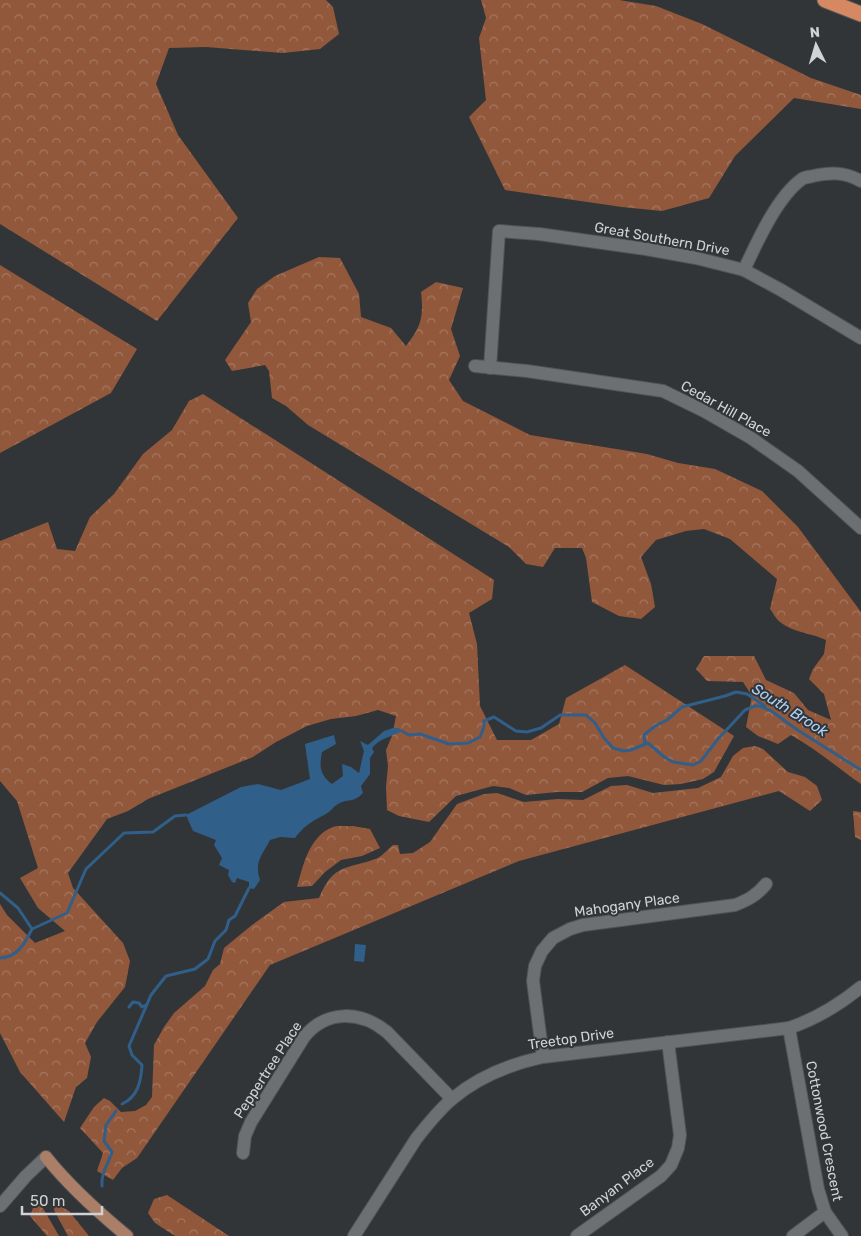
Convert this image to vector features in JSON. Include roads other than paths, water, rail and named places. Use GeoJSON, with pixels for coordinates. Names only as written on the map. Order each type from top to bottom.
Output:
{"type":"FeatureCollection","features":[{"type":"Feature","properties":{"kind":"highway"},"geometry":{"type":"LineString","coordinates":[[828,1],[861,14]]}},
{"type":"Feature","properties":{"kind":"highway"},"geometry":{"type":"LineString","coordinates":[[828,1],[861,19]]}},
{"type":"Feature","properties":{"kind":"main road"},"geometry":{"type":"LineString","coordinates":[[46,1158],[62,1178],[127,1236]]}},
{"type":"Feature","properties":{"kind":"street"},"geometry":{"type":"LineString","coordinates":[[744,270],[754,247],[784,196],[803,178],[830,172],[853,176],[861,181]]}},
{"type":"Feature","properties":{"kind":"street","name":"Great Southern Drive"},"geometry":{"type":"LineString","coordinates":[[490,368],[499,231],[539,234],[646,249],[696,258],[744,270],[861,338]]}},
{"type":"Feature","properties":{"kind":"street","name":"Cedar Hill Place"},"geometry":{"type":"LineString","coordinates":[[475,366],[527,371],[663,391],[704,411],[751,438],[798,471],[861,528]]}},
{"type":"Feature","properties":{"kind":"street","name":"Mahogany Place"},"geometry":{"type":"LineString","coordinates":[[543,1057],[533,973],[538,958],[546,944],[553,938],[570,928],[583,925],[735,905],[757,894],[766,884]]}},
{"type":"Feature","properties":{"kind":"street","name":"Treetop Drive"},"geometry":{"type":"LineString","coordinates":[[354,1236],[416,1139],[452,1098],[499,1071],[522,1062],[543,1057],[789,1028],[825,1013],[861,987]]}},
{"type":"Feature","properties":{"kind":"street","name":"Peppertree Place"},"geometry":{"type":"LineString","coordinates":[[243,1153],[245,1136],[253,1117],[304,1037],[316,1025],[333,1018],[357,1016],[377,1024],[452,1098]]}},
{"type":"Feature","properties":{"kind":"street","name":"Cottonwood Crescent"},"geometry":{"type":"LineString","coordinates":[[789,1028],[816,1177],[825,1212],[842,1236]]}},
{"type":"Feature","properties":{"kind":"street","name":"Banyan Place"},"geometry":{"type":"LineString","coordinates":[[577,1236],[655,1181],[671,1165],[678,1148],[680,1135],[668,1042]]}},
{"type":"Feature","properties":{"kind":"street"},"geometry":{"type":"LineString","coordinates":[[0,1206],[26,1176],[46,1158]]}},
{"type":"Feature","properties":{"kind":"street"},"geometry":{"type":"LineString","coordinates":[[793,1236],[825,1212]]}},
{"type":"Feature","properties":{"kind":"water"},"geometry":{"type":"Polygon","coordinates":[[[399,728],[402,731],[382,740],[372,748],[374,752],[370,758],[370,774],[361,786],[363,793],[356,799],[338,804],[309,824],[295,838],[280,837],[270,840],[258,863],[260,880],[254,889],[249,888],[249,882],[237,878],[235,883],[232,882],[228,875],[229,870],[219,865],[222,858],[214,845],[216,840],[193,831],[186,815],[241,787],[258,784],[281,790],[310,779],[305,744],[334,735],[336,744],[322,752],[321,762],[323,774],[332,784],[343,776],[342,764],[351,767],[359,773],[364,751],[360,741],[368,745],[384,731],[399,728]]]}},
{"type":"Feature","properties":{"kind":"water"},"geometry":{"type":"Polygon","coordinates":[[[355,944],[366,945],[364,962],[354,961],[355,944]]]}},
{"type":"Feature","properties":{"kind":"waterway","name":"South Brook"},"geometry":{"type":"LineString","coordinates":[[645,744],[644,735],[655,726],[667,720],[682,707],[736,692],[747,694],[765,706]]}},
{"type":"Feature","properties":{"kind":"waterway"},"geometry":{"type":"LineString","coordinates":[[402,731],[409,735],[420,734],[449,744],[468,743],[480,737],[484,721],[494,717],[516,731],[527,732],[541,728],[560,715],[586,715],[595,723],[613,748],[624,751],[648,743],[673,762],[693,765],[701,761],[745,710],[760,706],[771,711]]}},
{"type":"Feature","properties":{"kind":"waterway","name":"South Brook"},"geometry":{"type":"LineString","coordinates":[[770,710],[796,729],[861,770]]}},
{"type":"Feature","properties":{"kind":"waterway","name":"South Brook"},"geometry":{"type":"LineString","coordinates":[[0,958],[16,952],[24,944],[32,929],[67,913],[86,869],[124,833],[153,832],[175,816],[186,815]]}},
{"type":"Feature","properties":{"kind":"waterway"},"geometry":{"type":"LineString","coordinates":[[122,1104],[135,1093],[141,1077],[142,1065],[132,1055],[129,1046],[151,995],[166,976],[195,969],[208,959],[215,941],[226,930],[229,920],[235,916],[249,888]]}},
{"type":"Feature","properties":{"kind":"waterway"},"geometry":{"type":"LineString","coordinates":[[0,893],[18,908],[32,929]]}},
{"type":"Feature","properties":{"kind":"waterway"},"geometry":{"type":"LineString","coordinates":[[129,1007],[133,1002],[139,1003],[142,1007],[146,1005]]}},
{"type":"Feature","properties":{"kind":"waterway"},"geometry":{"type":"LineString","coordinates":[[102,1186],[104,1173],[112,1152],[104,1141],[106,1125],[116,1111]]}}]}
